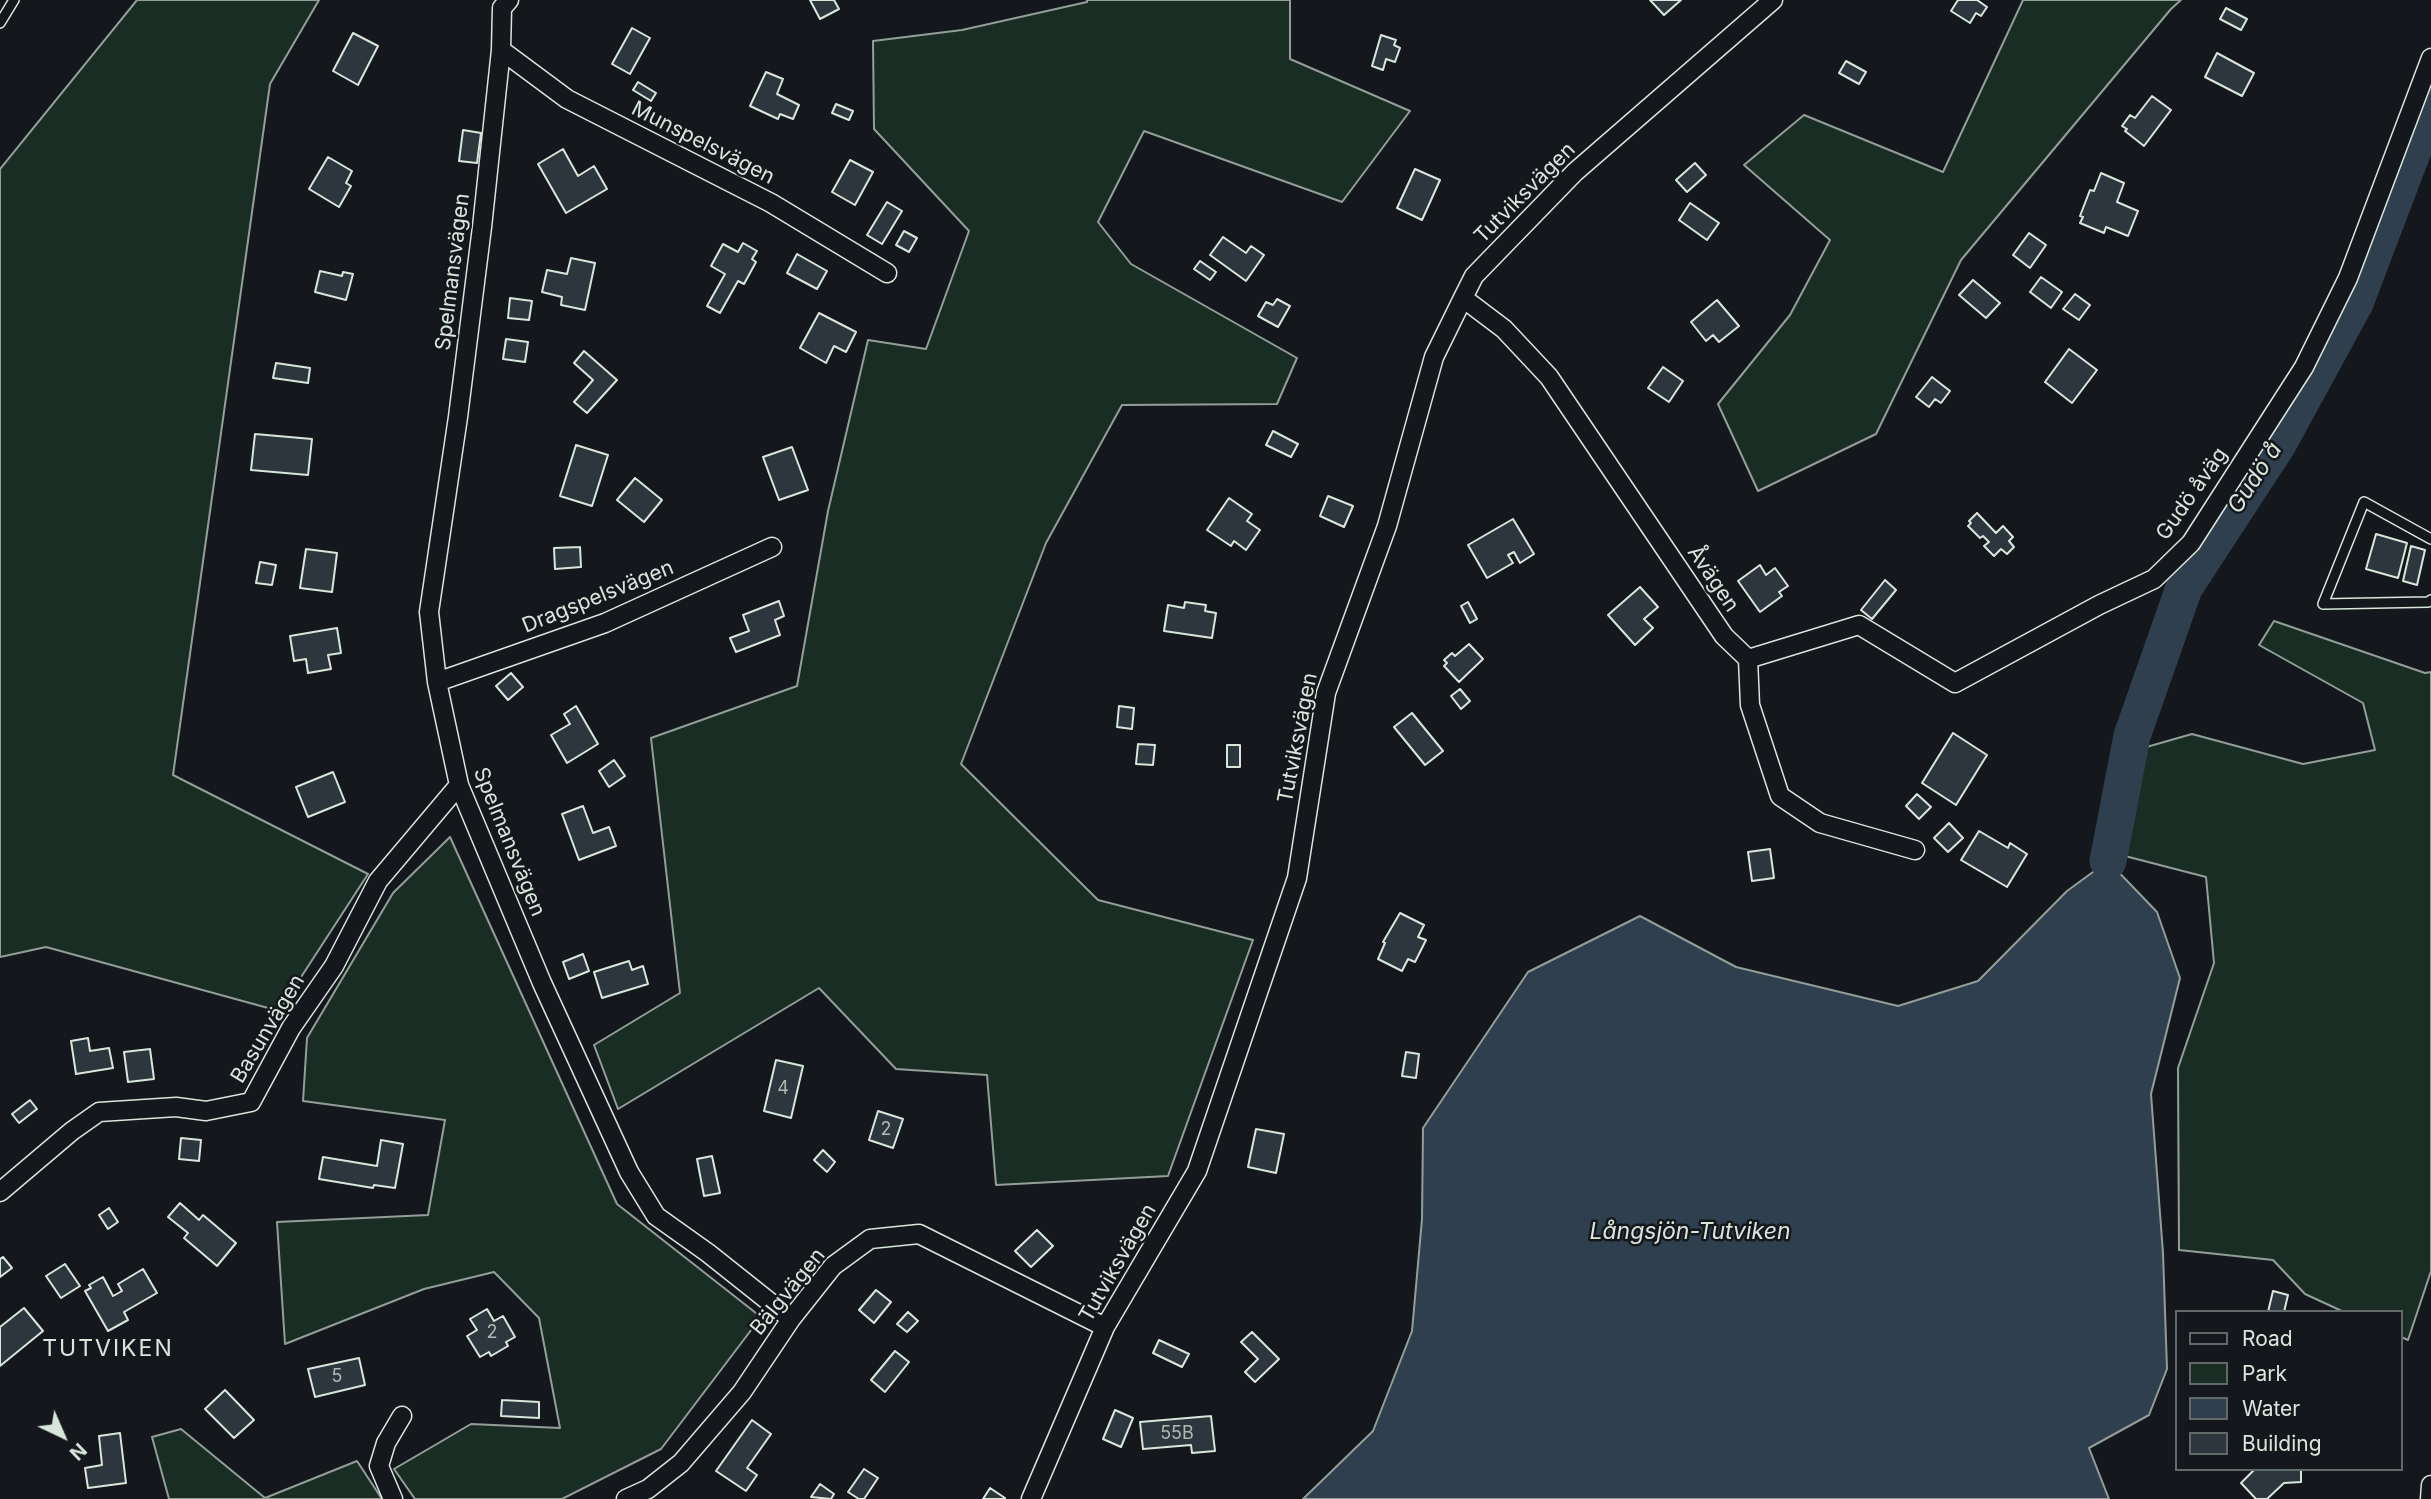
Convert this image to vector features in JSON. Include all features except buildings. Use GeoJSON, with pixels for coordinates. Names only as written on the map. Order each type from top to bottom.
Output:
{"type":"FeatureCollection","features":[{"type":"Feature","properties":{"kind":"street","name":"Spelmansvägen"},"geometry":{"type":"LineString","coordinates":[[509,0],[502,8],[501,50],[460,404],[429,612],[437,682],[459,785],[541,983],[629,1172],[656,1216],[708,1253],[791,1319]]}},
{"type":"Feature","properties":{"kind":"street","name":"Tutviksvägen"},"geometry":{"type":"LineString","coordinates":[[1031,1499],[1105,1327],[1197,1171],[1297,878],[1326,693],[1387,526],[1434,357],[1463,298],[1475,276],[1575,172],[1773,0]]}},
{"type":"Feature","properties":{"kind":"street","name":"Munspelsvägen"},"geometry":{"type":"LineString","coordinates":[[501,50],[567,99],[771,203],[887,273]]}},
{"type":"Feature","properties":{"kind":"street","name":"Gudö åväg"},"geometry":{"type":"LineString","coordinates":[[1748,659],[1859,625],[1955,683],[2099,605],[2154,579],[2190,542],[2304,367],[2348,278],[2431,58]]}},
{"type":"Feature","properties":{"kind":"street","name":"Åvägen"},"geometry":{"type":"LineString","coordinates":[[1463,298],[1504,329],[1549,377],[1724,636],[1748,659]]}},
{"type":"Feature","properties":{"kind":"street","name":"Dragspelsvägen"},"geometry":{"type":"LineString","coordinates":[[437,682],[605,623],[772,547]]}},
{"type":"Feature","properties":{"kind":"street"},"geometry":{"type":"LineString","coordinates":[[1748,659],[1750,705],[1780,796],[1821,823],[1915,850]]}},
{"type":"Feature","properties":{"kind":"street","name":"Basunvägen"},"geometry":{"type":"LineString","coordinates":[[0,1192],[72,1131],[99,1112],[176,1107],[206,1111],[251,1102],[291,1028],[334,966],[378,881],[459,785]]}},
{"type":"Feature","properties":{"kind":"street","name":"Bälgvägen"},"geometry":{"type":"LineString","coordinates":[[626,1499],[648,1489],[681,1463],[742,1392],[791,1319],[833,1266],[870,1238],[919,1234],[1105,1327]]}},
{"type":"Feature","properties":{"kind":"street"},"geometry":{"type":"LineString","coordinates":[[393,1499],[379,1466],[386,1443],[402,1416]]}},
{"type":"Feature","properties":{"kind":"street"},"geometry":{"type":"LineString","coordinates":[[2430,1499],[2431,1485]]}},
{"type":"Feature","properties":{"kind":"lane"},"geometry":{"type":"LineString","coordinates":[[0,23],[14,0]]}},
{"type":"Feature","properties":{"kind":"lane"},"geometry":{"type":"LineString","coordinates":[[2430,602],[2323,604],[2364,502],[2431,539]]}},
{"type":"Feature","properties":{"kind":"green space"},"geometry":{"type":"Polygon","coordinates":[[[137,0],[319,0],[270,84],[173,775],[368,874],[279,1011],[46,947],[0,957],[0,169],[137,0]]]}},
{"type":"Feature","properties":{"kind":"green space"},"geometry":{"type":"Polygon","coordinates":[[[1087,0],[1290,0],[1290,59],[1410,111],[1342,202],[1144,131],[1098,222],[1131,264],[1297,358],[1277,404],[1122,405],[1046,543],[961,764],[1098,900],[1253,940],[1168,1176],[996,1185],[987,1075],[896,1069],[819,988],[618,1109],[594,1045],[680,993],[651,738],[797,686],[828,511],[868,340],[926,349],[969,231],[874,129],[873,41],[962,30],[1087,0]]]}},
{"type":"Feature","properties":{"kind":"green space"},"geometry":{"type":"Polygon","coordinates":[[[2023,0],[2181,0],[1961,260],[1876,434],[1758,491],[1718,404],[1790,315],[1830,240],[1744,165],[1804,115],[1943,172],[2023,0]]]}},
{"type":"Feature","properties":{"kind":"green space"},"geometry":{"type":"Polygon","coordinates":[[[2274,621],[2425,673],[2431,672],[2431,1271],[2408,1340],[2403,1338],[2403,1310],[2340,1310],[2305,1294],[2273,1260],[2179,1250],[2178,1068],[2214,963],[2206,877],[2121,855],[2143,748],[2192,734],[2303,764],[2375,750],[2363,703],[2259,645],[2274,621]]]}},
{"type":"Feature","properties":{"kind":"green space"},"geometry":{"type":"Polygon","coordinates":[[[450,837],[617,1204],[761,1317],[661,1449],[562,1499],[415,1499],[394,1469],[471,1424],[560,1428],[539,1318],[494,1272],[424,1289],[285,1344],[277,1222],[428,1215],[445,1120],[303,1101],[307,1038],[393,893],[450,837]]]}},
{"type":"Feature","properties":{"kind":"green space"},"geometry":{"type":"Polygon","coordinates":[[[181,1429],[265,1498],[357,1461],[382,1499],[169,1499],[152,1437],[181,1429]]]}},
{"type":"Feature","properties":{"kind":"water","name":"Långsjön-Tutviken"},"geometry":{"type":"Polygon","coordinates":[[[2108,861],[2157,912],[2180,978],[2151,1094],[2163,1253],[2167,1369],[2149,1415],[2089,1448],[2109,1499],[1303,1499],[1373,1431],[1412,1331],[1422,1219],[1423,1128],[1528,972],[1640,916],[1736,967],[1898,1006],[1978,981],[2067,891],[2108,861]]]}},
{"type":"Feature","properties":{"kind":"waterway","name":"Gudö å"},"geometry":{"type":"LineString","coordinates":[[2108,861],[2132,736],[2184,588],[2278,444],[2355,303],[2431,103]]}},
{"type":"Feature","properties":{"kind":"district","name":"TUTVIKEN"},"geometry":{"type":"Point","coordinates":[108,1349]}}]}
